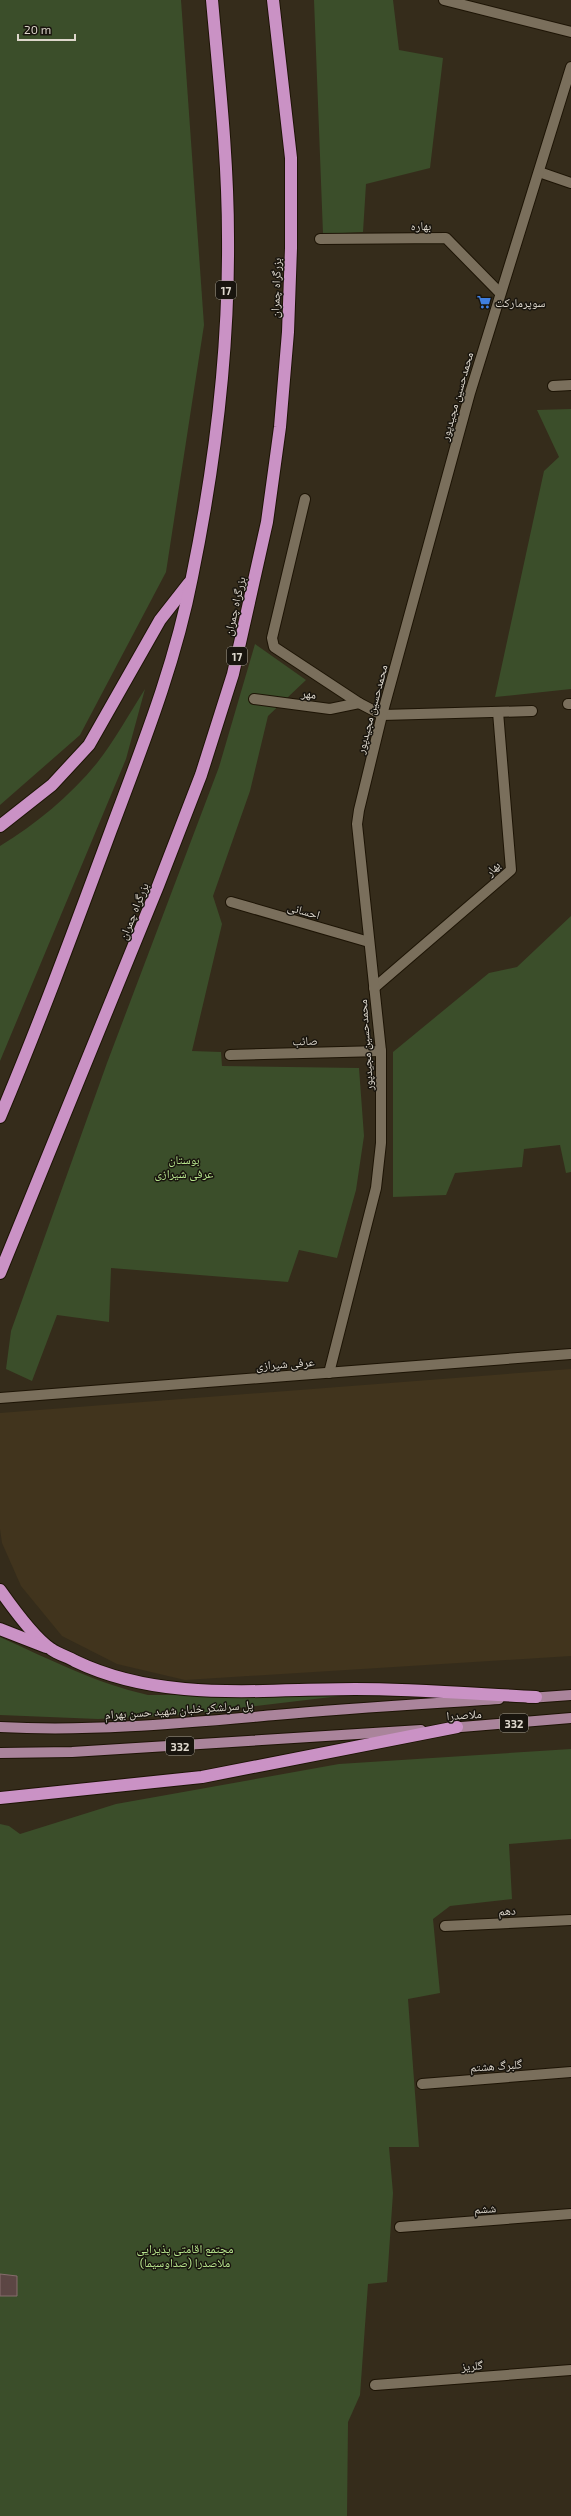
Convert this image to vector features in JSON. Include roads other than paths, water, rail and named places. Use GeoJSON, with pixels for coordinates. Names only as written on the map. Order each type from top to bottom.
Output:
{"type":"FeatureCollection","features":[{"type":"Feature","properties":{"kind":"highway","name":"17"},"geometry":{"type":"LineString","coordinates":[[0,1117],[38,1025],[166,683],[192,578],[214,450],[225,334],[228,237],[220,84],[212,0]]}},
{"type":"Feature","properties":{"kind":"highway","name":"بزرگراه چمران"},"geometry":{"type":"LineString","coordinates":[[0,1273],[158,886],[201,775],[233,674],[267,522],[280,427],[288,332],[291,248],[291,158],[273,0]]}},
{"type":"Feature","properties":{"kind":"highway"},"geometry":{"type":"LineString","coordinates":[[0,826],[52,785],[89,744],[160,620],[192,578]]}},
{"type":"Feature","properties":{"kind":"highway"},"geometry":{"type":"LineString","coordinates":[[0,1590],[13,1609],[50,1649]]}},
{"type":"Feature","properties":{"kind":"highway"},"geometry":{"type":"LineString","coordinates":[[0,1629],[50,1649],[117,1679],[178,1690],[357,1689],[536,1697]]}},
{"type":"Feature","properties":{"kind":"highway"},"geometry":{"type":"LineString","coordinates":[[0,1798],[202,1777],[457,1727]]}},
{"type":"Feature","properties":{"kind":"main road","name":"ملاصدرا"},"geometry":{"type":"LineString","coordinates":[[360,1707],[571,1695]]}},
{"type":"Feature","properties":{"kind":"main road","name":"پل سرلشکر خلبان شهید حسن بهرام"},"geometry":{"type":"LineString","coordinates":[[0,1727],[64,1729],[162,1724],[360,1707]]}},
{"type":"Feature","properties":{"kind":"main road","name":"ملاصدرا"},"geometry":{"type":"LineString","coordinates":[[0,1753],[79,1752],[359,1734],[571,1718]]}},
{"type":"Feature","properties":{"kind":"street"},"geometry":{"type":"LineString","coordinates":[[444,0],[571,32]]}},
{"type":"Feature","properties":{"kind":"street","name":"محمدحسین مجیدپور"},"geometry":{"type":"LineString","coordinates":[[329,1373],[376,1188],[381,1143],[381,1051],[357,824],[362,790],[500,292],[571,67]]}},
{"type":"Feature","properties":{"kind":"street"},"geometry":{"type":"LineString","coordinates":[[539,172],[571,183]]}},
{"type":"Feature","properties":{"kind":"street","name":"بهاره"},"geometry":{"type":"LineString","coordinates":[[320,239],[446,238],[500,292]]}},
{"type":"Feature","properties":{"kind":"street"},"geometry":{"type":"LineString","coordinates":[[553,386],[571,385]]}},
{"type":"Feature","properties":{"kind":"street"},"geometry":{"type":"LineString","coordinates":[[305,499],[272,638],[274,647],[359,703],[382,715],[532,711]]}},
{"type":"Feature","properties":{"kind":"street","name":"مهر"},"geometry":{"type":"LineString","coordinates":[[254,699],[330,710],[359,703]]}},
{"type":"Feature","properties":{"kind":"street","name":"بهار"},"geometry":{"type":"LineString","coordinates":[[374,988],[511,870],[498,712]]}},
{"type":"Feature","properties":{"kind":"street","name":"احسانی"},"geometry":{"type":"LineString","coordinates":[[231,902],[369,942]]}},
{"type":"Feature","properties":{"kind":"street","name":"صائب"},"geometry":{"type":"LineString","coordinates":[[230,1055],[381,1051]]}},
{"type":"Feature","properties":{"kind":"street","name":"عرفی شیرازی"},"geometry":{"type":"LineString","coordinates":[[0,1398],[571,1354]]}},
{"type":"Feature","properties":{"kind":"street","name":"دهم"},"geometry":{"type":"LineString","coordinates":[[445,1926],[571,1920]]}},
{"type":"Feature","properties":{"kind":"street","name":"گلبرگ هشتم"},"geometry":{"type":"LineString","coordinates":[[422,2084],[571,2072]]}},
{"type":"Feature","properties":{"kind":"street","name":"ششم"},"geometry":{"type":"LineString","coordinates":[[400,2227],[571,2214]]}},
{"type":"Feature","properties":{"kind":"street","name":"گلریز"},"geometry":{"type":"LineString","coordinates":[[375,2385],[571,2370]]}},
{"type":"Feature","properties":{"kind":"place","name":"سوپرمارکت"},"geometry":{"type":"Point","coordinates":[484,302]}},
{"type":"Feature","properties":{"kind":"park label","name":"بوستان عرفی شیرازی"},"geometry":{"type":"Point","coordinates":[184,1166]}},
{"type":"Feature","properties":{"kind":"park label","name":"مجتمع اقامتی پذیرایی ملاصدرا (صداوسیما)"},"geometry":{"type":"Point","coordinates":[185,2255]}}]}
